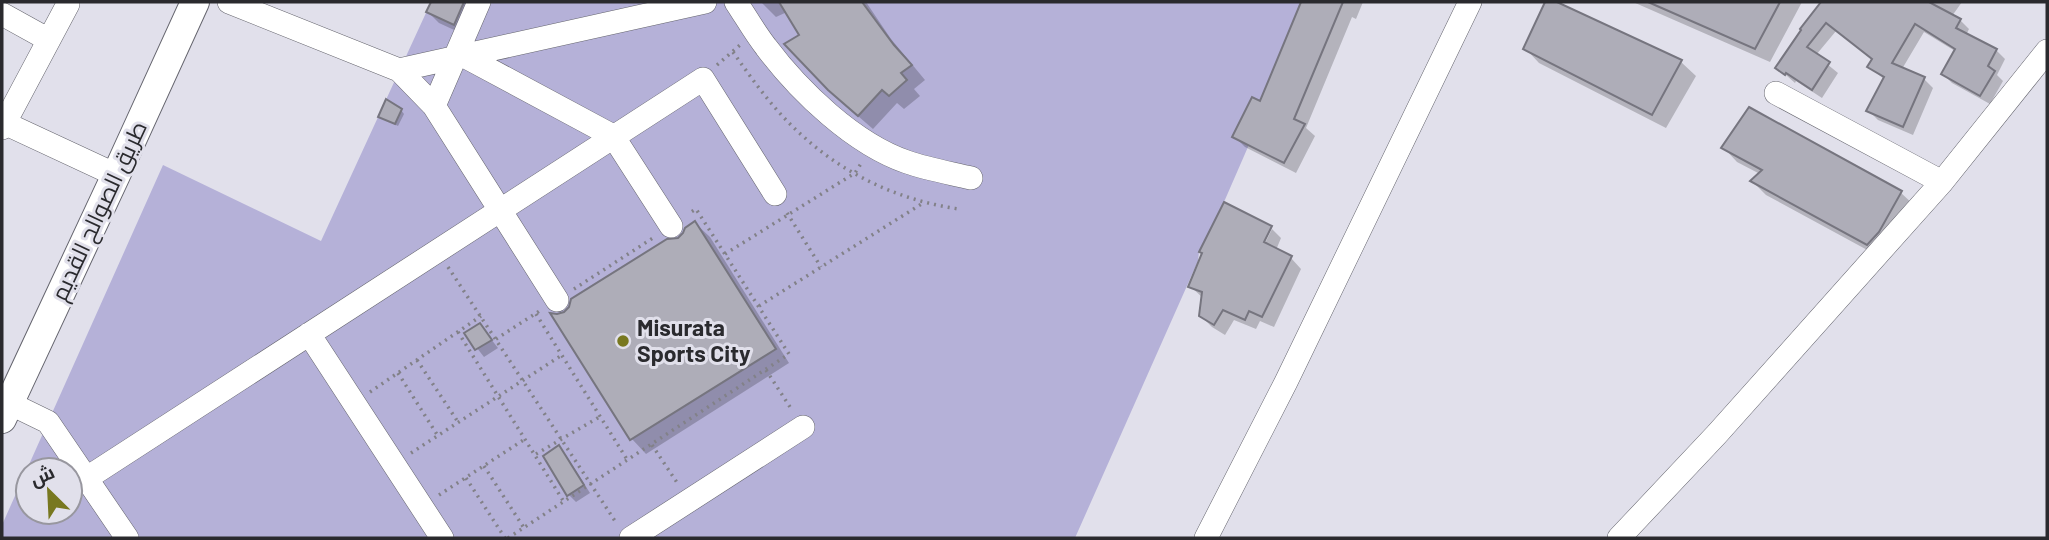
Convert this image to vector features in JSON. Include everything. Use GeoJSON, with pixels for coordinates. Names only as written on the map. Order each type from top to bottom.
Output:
{"type":"FeatureCollection","features":[{"type":"Feature","properties":{"kind":"main road","name":"طريق الصوالح القديم"},"geometry":{"type":"LineString","coordinates":[[5,411],[195,2]]}},
{"type":"Feature","properties":{"kind":"street"},"geometry":{"type":"LineString","coordinates":[[229,2],[399,70],[434,106],[557,300]]}},
{"type":"Feature","properties":{"kind":"street"},"geometry":{"type":"LineString","coordinates":[[434,106],[459,57],[478,2]]}},
{"type":"Feature","properties":{"kind":"street"},"geometry":{"type":"LineString","coordinates":[[399,70],[705,2]]}},
{"type":"Feature","properties":{"kind":"street"},"geometry":{"type":"LineString","coordinates":[[736,2],[766,48],[837,121],[872,145],[907,162],[971,178]]}},
{"type":"Feature","properties":{"kind":"street"},"geometry":{"type":"LineString","coordinates":[[1206,538],[1286,383],[1470,2]]}},
{"type":"Feature","properties":{"kind":"street"},"geometry":{"type":"LineString","coordinates":[[68,4],[3,124],[116,175]]}},
{"type":"Feature","properties":{"kind":"street"},"geometry":{"type":"LineString","coordinates":[[2,14],[49,40]]}},
{"type":"Feature","properties":{"kind":"street"},"geometry":{"type":"LineString","coordinates":[[1619,538],[1727,424],[1942,182],[2047,51]]}},
{"type":"Feature","properties":{"kind":"street"},"geometry":{"type":"LineString","coordinates":[[459,57],[613,136],[671,226]]}},
{"type":"Feature","properties":{"kind":"street"},"geometry":{"type":"LineString","coordinates":[[87,478],[703,79],[775,194]]}},
{"type":"Feature","properties":{"kind":"street"},"geometry":{"type":"LineString","coordinates":[[1776,93],[1942,182]]}},
{"type":"Feature","properties":{"kind":"street"},"geometry":{"type":"LineString","coordinates":[[309,334],[442,538]]}},
{"type":"Feature","properties":{"kind":"street"},"geometry":{"type":"LineString","coordinates":[[5,411],[48,422],[127,538]]}},
{"type":"Feature","properties":{"kind":"street"},"geometry":{"type":"LineString","coordinates":[[625,533],[688,501],[803,427]]}},
{"type":"Feature","properties":{"kind":"path"},"geometry":{"type":"LineString","coordinates":[[703,79],[755,30]]}},
{"type":"Feature","properties":{"kind":"path"},"geometry":{"type":"LineString","coordinates":[[733,52],[760,90],[806,139],[855,173],[897,194],[958,209]]}},
{"type":"Feature","properties":{"kind":"path"},"geometry":{"type":"LineString","coordinates":[[725,254],[855,173],[872,145]]}},
{"type":"Feature","properties":{"kind":"path"},"geometry":{"type":"LineString","coordinates":[[775,194],[821,267]]}},
{"type":"Feature","properties":{"kind":"path"},"geometry":{"type":"LineString","coordinates":[[758,306],[923,202]]}},
{"type":"Feature","properties":{"kind":"path"},"geometry":{"type":"LineString","coordinates":[[466,478],[507,538],[789,354],[696,209],[496,339]]}},
{"type":"Feature","properties":{"kind":"path"},"geometry":{"type":"LineString","coordinates":[[438,250],[625,533]]}},
{"type":"Feature","properties":{"kind":"path"},"geometry":{"type":"LineString","coordinates":[[536,313],[628,461]]}},
{"type":"Feature","properties":{"kind":"path"},"geometry":{"type":"LineString","coordinates":[[353,402],[481,316]]}},
{"type":"Feature","properties":{"kind":"path"},"geometry":{"type":"LineString","coordinates":[[458,332],[564,502]]}},
{"type":"Feature","properties":{"kind":"path"},"geometry":{"type":"LineString","coordinates":[[394,465],[562,355]]}},
{"type":"Feature","properties":{"kind":"path"},"geometry":{"type":"LineString","coordinates":[[416,360],[458,423]]}},
{"type":"Feature","properties":{"kind":"path"},"geometry":{"type":"LineString","coordinates":[[765,370],[803,427]]}},
{"type":"Feature","properties":{"kind":"path"},"geometry":{"type":"LineString","coordinates":[[398,373],[438,436]]}},
{"type":"Feature","properties":{"kind":"path"},"geometry":{"type":"LineString","coordinates":[[536,455],[601,416]]}},
{"type":"Feature","properties":{"kind":"path"},"geometry":{"type":"LineString","coordinates":[[422,507],[525,439]]}},
{"type":"Feature","properties":{"kind":"path"},"geometry":{"type":"LineString","coordinates":[[652,445],[688,501]]}},
{"type":"Feature","properties":{"kind":"path"},"geometry":{"type":"LineString","coordinates":[[484,466],[524,528]]}},
{"type":"Feature","properties":{"kind":"shaded area","name":"Misurata Sports City"},"geometry":{"type":"Polygon","coordinates":[[[431,2],[1311,2],[1075,538],[2,538],[2,525],[14,498],[14,526],[84,526],[84,456],[33,456],[163,165],[321,241],[431,2]]]}},
{"type":"Feature","properties":{"kind":"building"},"geometry":{"type":"Polygon","coordinates":[[[431,2],[464,2],[454,25],[426,12],[431,2]]]}},
{"type":"Feature","properties":{"kind":"building"},"geometry":{"type":"Polygon","coordinates":[[[779,2],[862,2],[912,65],[901,73],[907,80],[889,96],[882,90],[858,116],[828,90],[784,44],[799,35],[779,2]]]}},
{"type":"Feature","properties":{"kind":"building"},"geometry":{"type":"Polygon","coordinates":[[[1301,2],[1343,2],[1294,119],[1305,124],[1284,163],[1232,137],[1252,97],[1260,101],[1301,2]]]}},
{"type":"Feature","properties":{"kind":"building"},"geometry":{"type":"Polygon","coordinates":[[[1545,2],[1557,2],[1682,60],[1652,115],[1523,49],[1545,2]]]}},
{"type":"Feature","properties":{"kind":"building"},"geometry":{"type":"Polygon","coordinates":[[[1648,2],[1780,2],[1755,49],[1648,2]]]}},
{"type":"Feature","properties":{"kind":"building"},"geometry":{"type":"Polygon","coordinates":[[[1821,2],[1929,2],[1961,19],[1956,28],[1997,49],[1988,66],[1995,71],[1980,96],[1941,74],[1955,49],[1915,24],[1892,63],[1925,77],[1903,127],[1866,111],[1884,77],[1867,67],[1872,59],[1826,23],[1807,47],[1830,62],[1812,90],[1775,68],[1821,2]]]}},
{"type":"Feature","properties":{"kind":"building"},"geometry":{"type":"Polygon","coordinates":[[[386,99],[402,109],[395,124],[378,117],[386,99]]]}},
{"type":"Feature","properties":{"kind":"building"},"geometry":{"type":"Polygon","coordinates":[[[1749,107],[1902,191],[1879,232],[1867,245],[1750,181],[1762,170],[1721,148],[1749,107]]]}},
{"type":"Feature","properties":{"kind":"building"},"geometry":{"type":"Polygon","coordinates":[[[1224,202],[1272,226],[1264,242],[1292,256],[1262,317],[1249,311],[1245,320],[1223,310],[1214,325],[1199,316],[1202,292],[1188,287],[1202,253],[1199,252],[1224,202]]]}},
{"type":"Feature","properties":{"kind":"building"},"geometry":{"type":"Polygon","coordinates":[[[695,221],[776,349],[630,440],[550,313],[564,312],[571,299],[667,239],[678,238],[685,228],[695,221]]]}},
{"type":"Feature","properties":{"kind":"building"},"geometry":{"type":"Polygon","coordinates":[[[480,323],[492,340],[475,350],[464,333],[480,323]]]}},
{"type":"Feature","properties":{"kind":"building"},"geometry":{"type":"Polygon","coordinates":[[[559,445],[584,485],[567,496],[543,456],[559,445]]]}},
{"type":"Feature","properties":{"kind":"place","name":"Misurata Sports City"},"geometry":{"type":"Point","coordinates":[623,341]}}]}
